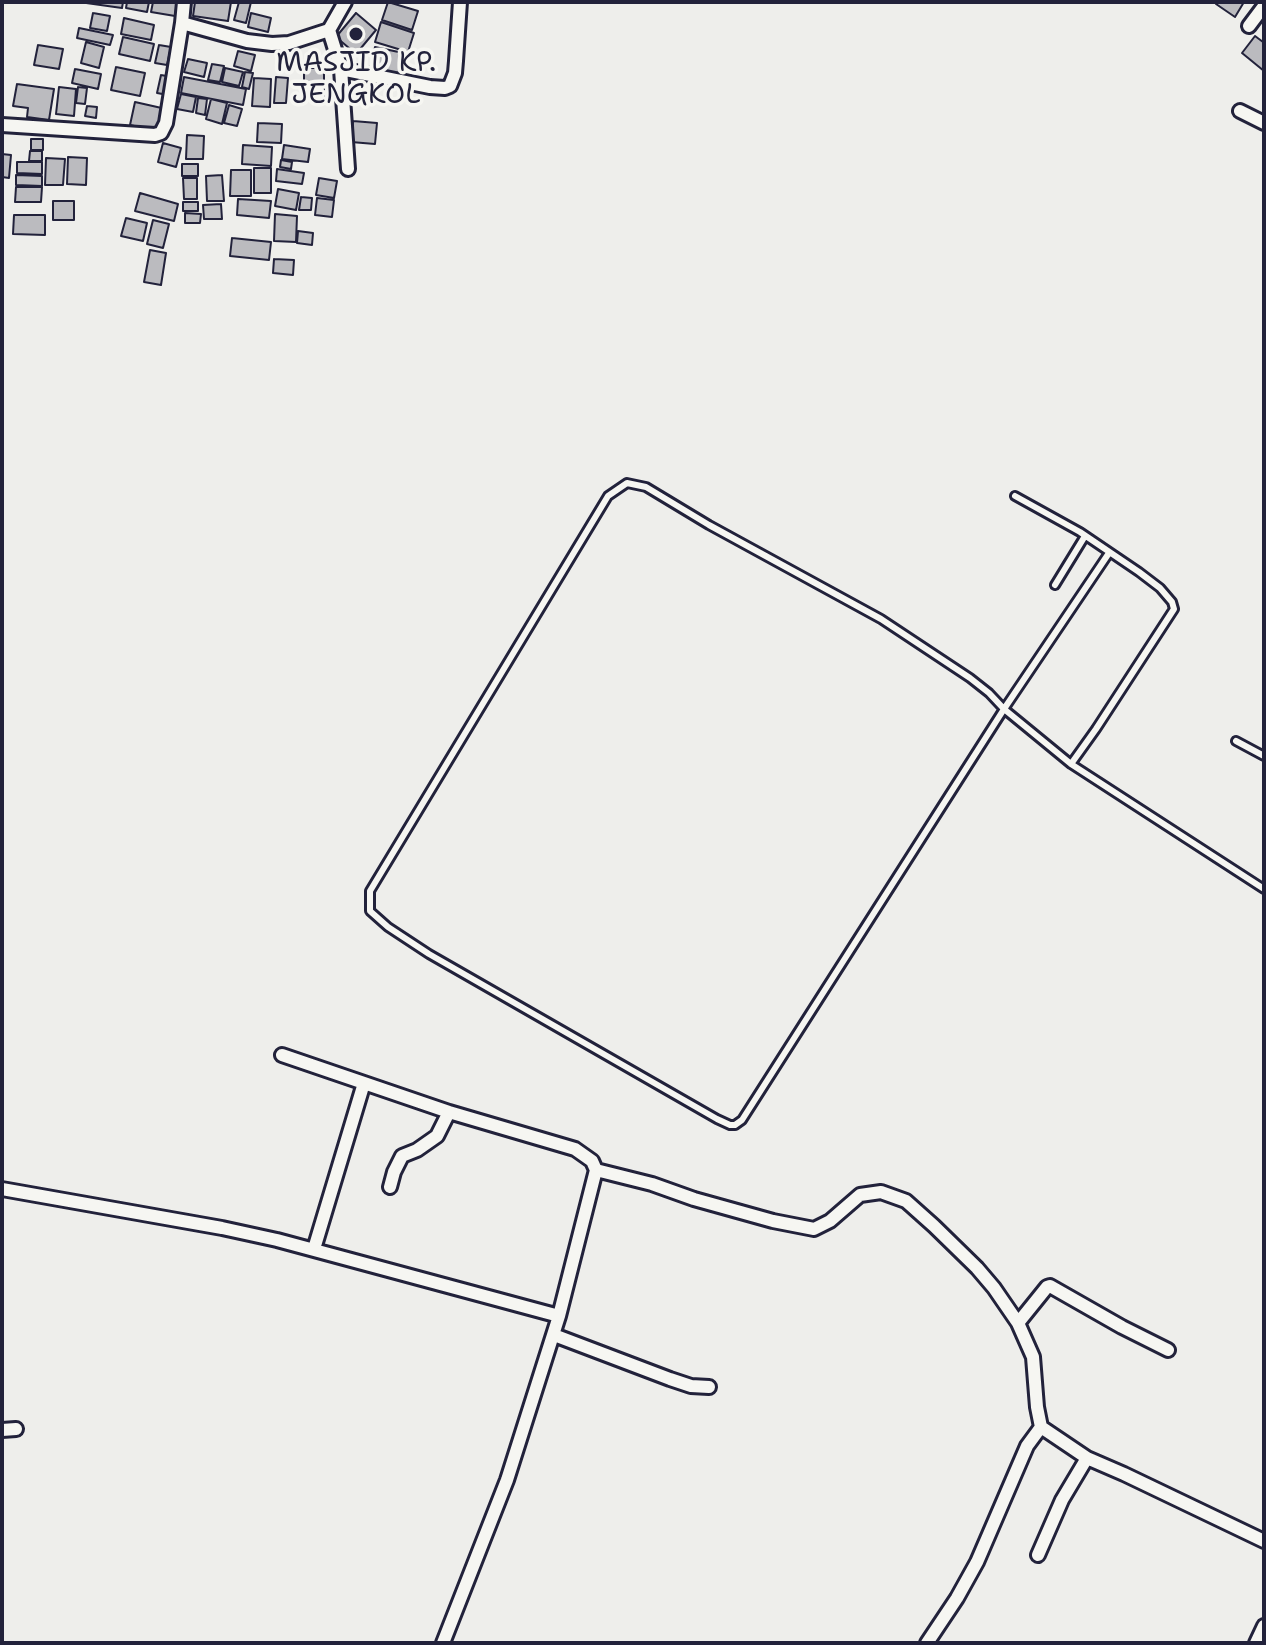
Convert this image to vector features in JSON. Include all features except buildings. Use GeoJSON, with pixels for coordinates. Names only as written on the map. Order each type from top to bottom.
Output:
{"type":"FeatureCollection","features":[{"type":"Feature","properties":{"kind":"street"},"geometry":{"type":"LineString","coordinates":[[2,125],[161,133],[166,123],[184,2]]}},
{"type":"Feature","properties":{"kind":"street"},"geometry":{"type":"LineString","coordinates":[[182,23],[247,41],[289,43],[329,30],[345,2]]}},
{"type":"Feature","properties":{"kind":"street"},"geometry":{"type":"LineString","coordinates":[[341,69],[430,87],[450,86],[455,73],[460,2]]}},
{"type":"Feature","properties":{"kind":"street"},"geometry":{"type":"LineString","coordinates":[[1249,26],[1264,6]]}},
{"type":"Feature","properties":{"kind":"street"},"geometry":{"type":"LineString","coordinates":[[329,30],[341,69],[348,169]]}},
{"type":"Feature","properties":{"kind":"street"},"geometry":{"type":"LineString","coordinates":[[1240,111],[1264,123]]}},
{"type":"Feature","properties":{"kind":"street"},"geometry":{"type":"LineString","coordinates":[[282,1055],[449,1112],[575,1149],[592,1161],[596,1170],[554,1335],[507,1480],[443,1643]]}},
{"type":"Feature","properties":{"kind":"street"},"geometry":{"type":"LineString","coordinates":[[314,1249],[364,1083]]}},
{"type":"Feature","properties":{"kind":"street"},"geometry":{"type":"LineString","coordinates":[[390,1187],[402,1156],[437,1136],[449,1112]]}},
{"type":"Feature","properties":{"kind":"street"},"geometry":{"type":"LineString","coordinates":[[596,1170],[773,1221],[814,1229],[830,1221],[860,1195],[881,1192],[906,1201],[977,1268],[1018,1323],[1033,1357],[1041,1427],[1087,1458],[1264,1541]]}},
{"type":"Feature","properties":{"kind":"street"},"geometry":{"type":"LineString","coordinates":[[2,1189],[222,1228],[314,1249],[559,1316]]}},
{"type":"Feature","properties":{"kind":"street"},"geometry":{"type":"LineString","coordinates":[[1018,1323],[1050,1286],[1168,1350]]}},
{"type":"Feature","properties":{"kind":"street"},"geometry":{"type":"LineString","coordinates":[[554,1335],[670,1379],[691,1386],[709,1387]]}},
{"type":"Feature","properties":{"kind":"street"},"geometry":{"type":"LineString","coordinates":[[927,1643],[977,1562],[1027,1446],[1041,1427]]}},
{"type":"Feature","properties":{"kind":"street"},"geometry":{"type":"LineString","coordinates":[[2,1430],[16,1429]]}},
{"type":"Feature","properties":{"kind":"street"},"geometry":{"type":"LineString","coordinates":[[1038,1555],[1062,1500],[1087,1458]]}},
{"type":"Feature","properties":{"kind":"street"},"geometry":{"type":"LineString","coordinates":[[1256,1643],[1264,1626]]}},
{"type":"Feature","properties":{"kind":"lane"},"geometry":{"type":"LineString","coordinates":[[1109,553],[1004,709],[742,1120],[735,1125],[695,1106],[429,954],[370,911],[370,891],[386,864],[608,496],[627,483],[646,487],[881,619],[970,678],[1004,709],[1071,764],[1264,889]]}},
{"type":"Feature","properties":{"kind":"lane"},"geometry":{"type":"LineString","coordinates":[[1015,496],[1085,536],[1139,572],[1160,588],[1174,609],[1071,764]]}},
{"type":"Feature","properties":{"kind":"lane"},"geometry":{"type":"LineString","coordinates":[[1055,585],[1085,536]]}},
{"type":"Feature","properties":{"kind":"lane"},"geometry":{"type":"LineString","coordinates":[[1236,741],[1264,756]]}},
{"type":"Feature","properties":{"kind":"place","name":"MASJID KP. JENGKOL"},"geometry":{"type":"Point","coordinates":[356,34]}}]}
